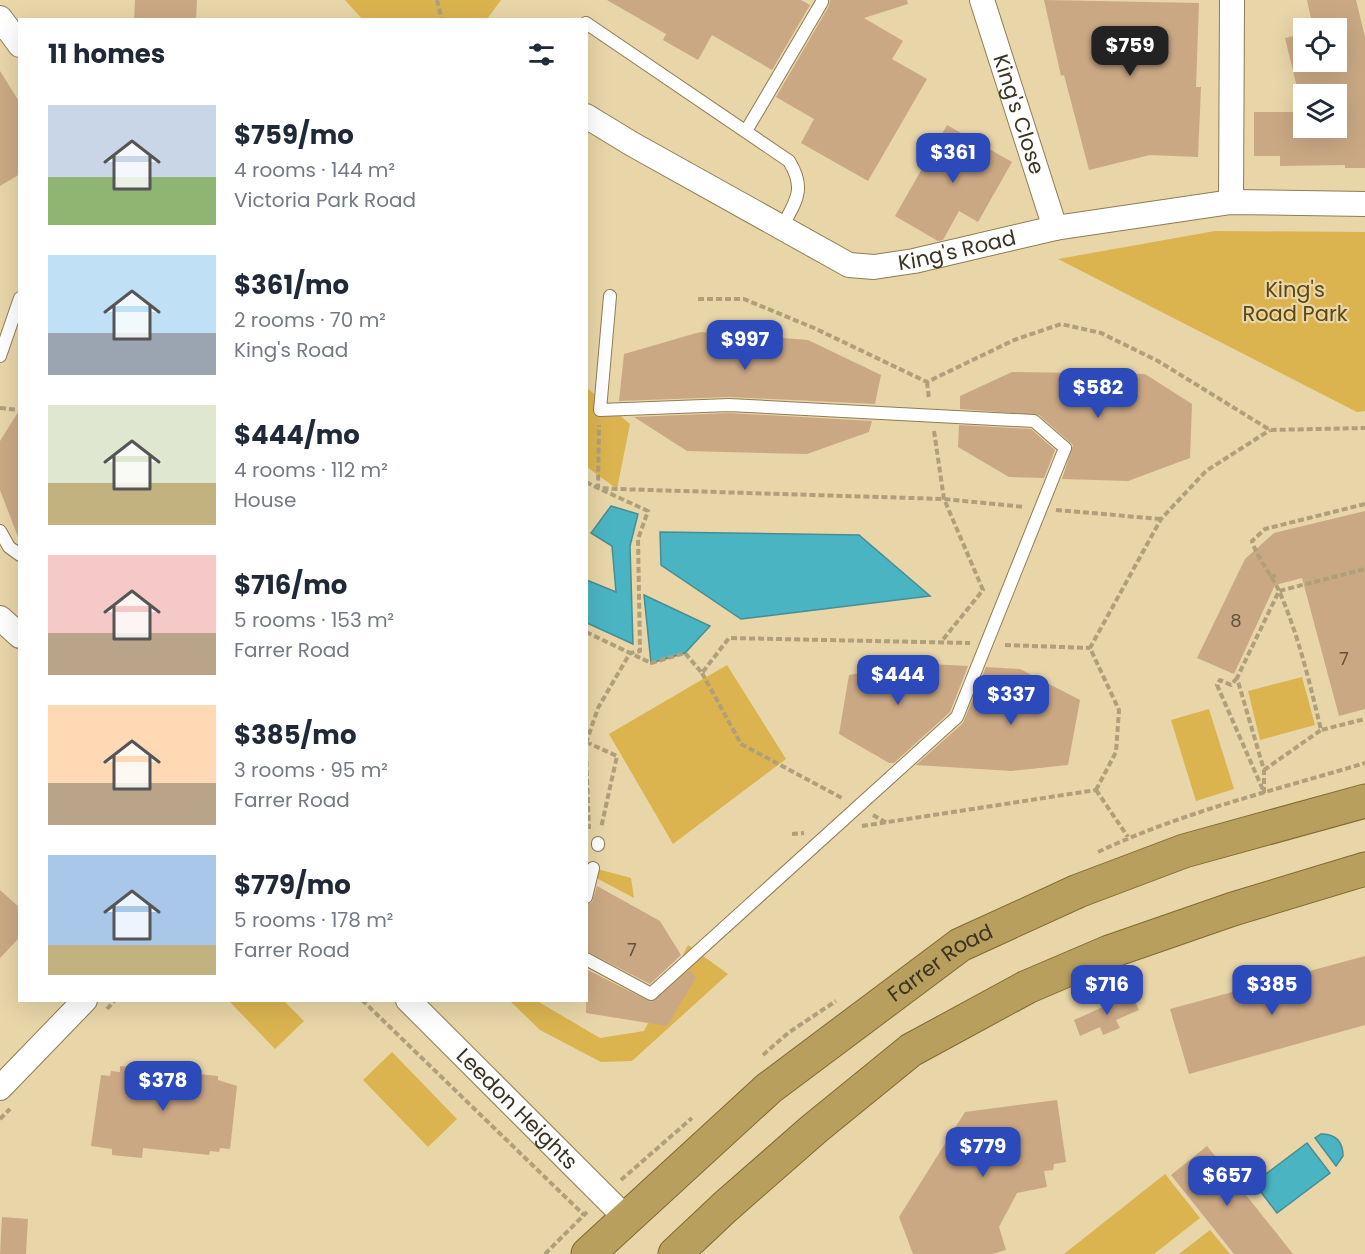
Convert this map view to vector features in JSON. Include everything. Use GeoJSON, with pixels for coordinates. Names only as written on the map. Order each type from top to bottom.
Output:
{"type":"FeatureCollection","features":[{"type":"Feature","properties":{"kind":"highway","name":"Farrer Road"},"geometry":{"type":"LineString","coordinates":[[588,1254],[769,1088],[960,945],[1078,891],[1184,851],[1365,801]]}},
{"type":"Feature","properties":{"kind":"highway"},"geometry":{"type":"LineString","coordinates":[[675,1254],[814,1129],[911,1050],[1027,987],[1109,952],[1233,909],[1365,869]]}},
{"type":"Feature","properties":{"kind":"street","name":"King's Close"},"geometry":{"type":"LineString","coordinates":[[982,0],[1055,228]]}},
{"type":"Feature","properties":{"kind":"street"},"geometry":{"type":"LineString","coordinates":[[1231,202],[1232,0]]}},
{"type":"Feature","properties":{"kind":"street"},"geometry":{"type":"LineString","coordinates":[[0,18],[18,42]]}},
{"type":"Feature","properties":{"kind":"street","name":"King's Road"},"geometry":{"type":"LineString","coordinates":[[588,117],[849,265],[874,267],[1055,228],[1231,202],[1365,204]]}},
{"type":"Feature","properties":{"kind":"street"},"geometry":{"type":"LineString","coordinates":[[0,618],[18,634]]}},
{"type":"Feature","properties":{"kind":"street"},"geometry":{"type":"LineString","coordinates":[[0,1088],[83,1002]]}},
{"type":"Feature","properties":{"kind":"street","name":"Leedon Heights"},"geometry":{"type":"LineString","coordinates":[[410,1002],[605,1194],[626,1218]]}},
{"type":"Feature","properties":{"kind":"lane"},"geometry":{"type":"LineString","coordinates":[[746,131],[822,2]]}},
{"type":"Feature","properties":{"kind":"lane"},"geometry":{"type":"LineString","coordinates":[[588,24],[789,161],[799,176],[799,194],[782,229]]}},
{"type":"Feature","properties":{"kind":"lane"},"geometry":{"type":"LineString","coordinates":[[588,960],[651,994],[957,717],[1065,448],[1034,421],[729,405],[600,410],[610,296]]}},
{"type":"Feature","properties":{"kind":"lane"},"geometry":{"type":"LineString","coordinates":[[0,356],[18,304]]}},
{"type":"Feature","properties":{"kind":"lane"},"geometry":{"type":"LineString","coordinates":[[0,531],[9,547],[18,554]]}},
{"type":"Feature","properties":{"kind":"lane"},"geometry":{"type":"LineString","coordinates":[[588,889],[593,868]]}},
{"type":"Feature","properties":{"kind":"path"},"geometry":{"type":"LineString","coordinates":[[437,0],[442,18]]}},
{"type":"Feature","properties":{"kind":"path"},"geometry":{"type":"LineString","coordinates":[[698,299],[744,300],[814,328],[927,382]]}},
{"type":"Feature","properties":{"kind":"path"},"geometry":{"type":"LineString","coordinates":[[927,382],[1014,340],[1061,324],[1101,333],[1158,361],[1270,430]]}},
{"type":"Feature","properties":{"kind":"path"},"geometry":{"type":"LineString","coordinates":[[927,382],[930,406]]}},
{"type":"Feature","properties":{"kind":"path"},"geometry":{"type":"LineString","coordinates":[[0,408],[18,410]]}},
{"type":"Feature","properties":{"kind":"path"},"geometry":{"type":"LineString","coordinates":[[598,488],[600,410]]}},
{"type":"Feature","properties":{"kind":"path"},"geometry":{"type":"LineString","coordinates":[[1090,648],[1161,519],[1206,471],[1270,430],[1365,428]]}},
{"type":"Feature","properties":{"kind":"path"},"geometry":{"type":"LineString","coordinates":[[934,429],[944,499],[983,590],[940,642]]}},
{"type":"Feature","properties":{"kind":"path"},"geometry":{"type":"LineString","coordinates":[[588,483],[648,511],[638,539],[640,651],[630,653],[598,708],[588,737]]}},
{"type":"Feature","properties":{"kind":"path"},"geometry":{"type":"LineString","coordinates":[[598,488],[944,499],[1035,508]]}},
{"type":"Feature","properties":{"kind":"path"},"geometry":{"type":"LineString","coordinates":[[1321,730],[1308,672],[1279,591],[1252,541],[1265,529],[1365,504]]}},
{"type":"Feature","properties":{"kind":"path"},"geometry":{"type":"LineString","coordinates":[[1047,509],[1161,519]]}},
{"type":"Feature","properties":{"kind":"path"},"geometry":{"type":"LineString","coordinates":[[1237,678],[1264,770],[1264,793],[1217,685],[1220,680],[1231,685],[1237,678],[1279,591],[1365,569]]}},
{"type":"Feature","properties":{"kind":"path"},"geometry":{"type":"LineString","coordinates":[[1270,577],[1276,575]]}},
{"type":"Feature","properties":{"kind":"path"},"geometry":{"type":"LineString","coordinates":[[588,633],[651,663],[685,653],[702,673],[741,744],[846,800]]}},
{"type":"Feature","properties":{"kind":"path"},"geometry":{"type":"LineString","coordinates":[[702,673],[729,639],[975,644]]}},
{"type":"Feature","properties":{"kind":"path"},"geometry":{"type":"LineString","coordinates":[[998,644],[1090,648]]}},
{"type":"Feature","properties":{"kind":"path"},"geometry":{"type":"LineString","coordinates":[[1090,648],[1119,710],[1116,752],[1096,790]]}},
{"type":"Feature","properties":{"kind":"path"},"geometry":{"type":"LineString","coordinates":[[1264,770],[1321,730],[1365,719]]}},
{"type":"Feature","properties":{"kind":"path"},"geometry":{"type":"LineString","coordinates":[[588,744],[617,756],[598,844]]}},
{"type":"Feature","properties":{"kind":"path"},"geometry":{"type":"LineString","coordinates":[[856,827],[1096,790]]}},
{"type":"Feature","properties":{"kind":"path"},"geometry":{"type":"LineString","coordinates":[[1096,790],[1128,837]]}},
{"type":"Feature","properties":{"kind":"path"},"geometry":{"type":"LineString","coordinates":[[588,807],[589,834]]}},
{"type":"Feature","properties":{"kind":"path"},"geometry":{"type":"LineString","coordinates":[[867,812],[888,823]]}},
{"type":"Feature","properties":{"kind":"path"},"geometry":{"type":"LineString","coordinates":[[792,834],[813,832]]}},
{"type":"Feature","properties":{"kind":"path"},"geometry":{"type":"LineString","coordinates":[[364,1002],[584,1215]]}},
{"type":"Feature","properties":{"kind":"path"},"geometry":{"type":"LineString","coordinates":[[545,1254],[605,1194]]}},
{"type":"Feature","properties":{"kind":"green space"},"geometry":{"type":"Polygon","coordinates":[[[345,0],[501,0],[488,18],[361,18],[345,0]]]}},
{"type":"Feature","properties":{"kind":"green space","name":"King's Road Park"},"geometry":{"type":"Polygon","coordinates":[[[1215,231],[1365,232],[1365,411],[1357,412],[1058,259],[1215,231]]]}},
{"type":"Feature","properties":{"kind":"green space"},"geometry":{"type":"Polygon","coordinates":[[[588,389],[630,424],[617,489],[588,468],[588,389]]]}},
{"type":"Feature","properties":{"kind":"green space"},"geometry":{"type":"Polygon","coordinates":[[[727,665],[786,759],[673,844],[609,734],[727,665]]]}},
{"type":"Feature","properties":{"kind":"green space"},"geometry":{"type":"Polygon","coordinates":[[[1302,677],[1315,725],[1260,740],[1248,691],[1302,677]]]}},
{"type":"Feature","properties":{"kind":"green space"},"geometry":{"type":"Polygon","coordinates":[[[1209,709],[1234,789],[1196,801],[1171,720],[1209,709]]]}},
{"type":"Feature","properties":{"kind":"green space"},"geometry":{"type":"Polygon","coordinates":[[[588,867],[631,878],[634,898],[588,874],[588,867]]]}},
{"type":"Feature","properties":{"kind":"green space"},"geometry":{"type":"Polygon","coordinates":[[[688,945],[728,974],[632,1061],[601,1062],[540,1030],[511,1002],[539,1002],[600,1038],[644,1031],[688,945]]]}},
{"type":"Feature","properties":{"kind":"green space"},"geometry":{"type":"Polygon","coordinates":[[[230,1002],[285,1002],[304,1021],[275,1049],[230,1002]]]}},
{"type":"Feature","properties":{"kind":"green space"},"geometry":{"type":"Polygon","coordinates":[[[392,1052],[457,1119],[428,1147],[363,1080],[392,1052]]]}},
{"type":"Feature","properties":{"kind":"green space"},"geometry":{"type":"Polygon","coordinates":[[[1165,1174],[1200,1218],[1154,1254],[1064,1254],[1165,1174]]]}},
{"type":"Feature","properties":{"kind":"green space"},"geometry":{"type":"Polygon","coordinates":[[[1210,1230],[1230,1254],[1179,1254],[1210,1230]]]}},
{"type":"Feature","properties":{"kind":"water"},"geometry":{"type":"Polygon","coordinates":[[[611,506],[638,514],[630,546],[633,644],[588,623],[588,580],[616,592],[612,546],[591,533],[611,506]]]}},
{"type":"Feature","properties":{"kind":"water"},"geometry":{"type":"Polygon","coordinates":[[[660,532],[859,535],[930,596],[741,619],[661,565],[660,532]]]}},
{"type":"Feature","properties":{"kind":"water"},"geometry":{"type":"Polygon","coordinates":[[[644,595],[710,626],[685,653],[651,663],[644,595]]]}},
{"type":"Feature","properties":{"kind":"water"},"geometry":{"type":"Polygon","coordinates":[[[1321,1134],[1335,1137],[1342,1146],[1343,1156],[1336,1166],[1315,1138],[1321,1134]]]}},
{"type":"Feature","properties":{"kind":"water"},"geometry":{"type":"Polygon","coordinates":[[[1307,1143],[1330,1173],[1277,1213],[1254,1183],[1307,1143]]]}},
{"type":"Feature","properties":{"kind":"building"},"geometry":{"type":"Polygon","coordinates":[[[135,0],[197,0],[196,18],[134,18],[135,0]]]}},
{"type":"Feature","properties":{"kind":"building"},"geometry":{"type":"Polygon","coordinates":[[[607,0],[801,0],[810,5],[772,70],[712,35],[698,60],[663,40],[666,34],[607,0]]]}},
{"type":"Feature","properties":{"kind":"building"},"geometry":{"type":"Polygon","coordinates":[[[830,0],[907,0],[908,4],[864,18],[903,41],[892,59],[927,79],[868,181],[801,143],[814,119],[776,97],[829,6],[830,0]]]}},
{"type":"Feature","properties":{"kind":"building"},"geometry":{"type":"Polygon","coordinates":[[[1044,0],[1199,3],[1196,87],[1201,87],[1198,157],[1150,155],[1089,170],[1064,75],[1061,76],[1044,0]]]}},
{"type":"Feature","properties":{"kind":"building"},"geometry":{"type":"Polygon","coordinates":[[[1307,0],[1356,0],[1365,37],[1365,168],[1345,168],[1345,165],[1280,166],[1280,156],[1254,156],[1254,112],[1293,112],[1293,138],[1347,138],[1347,84],[1296,84],[1293,72],[1347,72],[1347,18],[1311,18],[1307,0]]]}},
{"type":"Feature","properties":{"kind":"building"},"geometry":{"type":"Polygon","coordinates":[[[1293,36],[1293,71],[1285,38],[1293,36]]]}},
{"type":"Feature","properties":{"kind":"building"},"geometry":{"type":"Polygon","coordinates":[[[0,71],[18,100],[18,175],[0,186],[0,71]]]}},
{"type":"Feature","properties":{"kind":"building"},"geometry":{"type":"Polygon","coordinates":[[[947,125],[1012,162],[978,222],[959,211],[943,240],[938,241],[895,216],[947,125]]]}},
{"type":"Feature","properties":{"kind":"building"},"geometry":{"type":"Polygon","coordinates":[[[700,332],[808,340],[881,375],[875,404],[729,397],[619,401],[624,354],[700,332]]]}},
{"type":"Feature","properties":{"kind":"building"},"geometry":{"type":"Polygon","coordinates":[[[1012,372],[1145,374],[1192,404],[1190,458],[1128,481],[1062,479],[1073,445],[1039,415],[960,409],[960,396],[1012,372]]]}},
{"type":"Feature","properties":{"kind":"building"},"geometry":{"type":"Polygon","coordinates":[[[18,412],[18,537],[0,490],[0,441],[18,412]]]}},
{"type":"Feature","properties":{"kind":"building"},"geometry":{"type":"Polygon","coordinates":[[[729,413],[872,421],[869,432],[807,454],[687,451],[634,417],[729,413]]]}},
{"type":"Feature","properties":{"kind":"building"},"geometry":{"type":"Polygon","coordinates":[[[959,425],[1031,429],[1055,450],[1044,478],[1009,477],[958,447],[959,425]]]}},
{"type":"Feature","properties":{"kind":"building"},"geometry":{"type":"Polygon","coordinates":[[[1365,511],[1365,709],[1339,716],[1302,578],[1275,585],[1234,674],[1197,658],[1245,559],[1274,533],[1365,511]]]}},
{"type":"Feature","properties":{"kind":"building"},"geometry":{"type":"Polygon","coordinates":[[[911,663],[968,666],[950,712],[894,763],[889,763],[839,734],[849,675],[911,663]]]}},
{"type":"Feature","properties":{"kind":"building"},"geometry":{"type":"Polygon","coordinates":[[[986,667],[1020,669],[1080,700],[1068,765],[1011,771],[916,765],[963,723],[986,667]]]}},
{"type":"Feature","properties":{"kind":"building"},"geometry":{"type":"Polygon","coordinates":[[[597,886],[660,921],[681,955],[650,984],[588,952],[588,904],[592,902],[597,886]]]}},
{"type":"Feature","properties":{"kind":"building"},"geometry":{"type":"Polygon","coordinates":[[[0,890],[18,906],[18,939],[0,958],[0,890]]]}},
{"type":"Feature","properties":{"kind":"building"},"geometry":{"type":"Polygon","coordinates":[[[1365,956],[1365,1025],[1189,1074],[1170,1009],[1365,956]]]}},
{"type":"Feature","properties":{"kind":"building"},"geometry":{"type":"Polygon","coordinates":[[[588,970],[651,1002],[690,970],[696,978],[667,1026],[586,1013],[588,970]]]}},
{"type":"Feature","properties":{"kind":"building"},"geometry":{"type":"Polygon","coordinates":[[[1132,994],[1139,1010],[1116,1020],[1120,1028],[1103,1035],[1100,1027],[1080,1036],[1074,1020],[1132,994]]]}},
{"type":"Feature","properties":{"kind":"building"},"geometry":{"type":"Polygon","coordinates":[[[120,1066],[218,1076],[218,1080],[237,1086],[230,1149],[220,1148],[219,1152],[210,1151],[209,1155],[143,1148],[142,1158],[112,1155],[112,1149],[91,1146],[101,1075],[110,1076],[111,1071],[120,1072],[120,1066]]]}},
{"type":"Feature","properties":{"kind":"building"},"geometry":{"type":"Polygon","coordinates":[[[1057,1100],[1066,1162],[1054,1164],[1053,1170],[1044,1171],[1047,1187],[1017,1193],[999,1227],[1006,1250],[992,1254],[913,1254],[899,1217],[965,1112],[1057,1100]]]}},
{"type":"Feature","properties":{"kind":"building"},"geometry":{"type":"Polygon","coordinates":[[[1207,1146],[1293,1254],[1234,1254],[1171,1175],[1207,1146]]]}},
{"type":"Feature","properties":{"kind":"building"},"geometry":{"type":"Polygon","coordinates":[[[2,1217],[28,1219],[26,1254],[0,1254],[2,1217]]]}}]}
